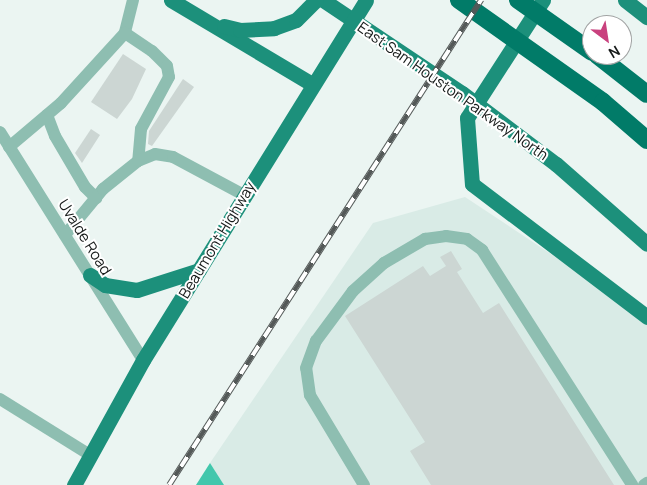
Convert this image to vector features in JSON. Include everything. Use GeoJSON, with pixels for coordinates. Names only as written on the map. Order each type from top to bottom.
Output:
{"type":"FeatureCollection","features":[{"type":"Feature","properties":{"kind":"highway"},"geometry":{"type":"LineString","coordinates":[[459,0],[603,102],[647,140]]}},
{"type":"Feature","properties":{"kind":"highway"},"geometry":{"type":"LineString","coordinates":[[518,0],[582,45]]}},
{"type":"Feature","properties":{"kind":"highway"},"geometry":{"type":"LineString","coordinates":[[610,65],[647,94]]}},
{"type":"Feature","properties":{"kind":"main road"},"geometry":{"type":"LineString","coordinates":[[171,0],[213,23],[312,84]]}},
{"type":"Feature","properties":{"kind":"main road"},"geometry":{"type":"LineString","coordinates":[[213,23],[240,30],[274,28],[296,20],[316,0]]}},
{"type":"Feature","properties":{"kind":"main road","name":"East Sam Houston Parkway North"},"geometry":{"type":"LineString","coordinates":[[323,0],[462,93],[556,164],[647,244]]}},
{"type":"Feature","properties":{"kind":"main road","name":"Beaumont Highway"},"geometry":{"type":"LineString","coordinates":[[74,485],[143,360],[312,84],[366,0]]}},
{"type":"Feature","properties":{"kind":"main road"},"geometry":{"type":"LineString","coordinates":[[543,0],[467,118],[472,184],[647,317]]}},
{"type":"Feature","properties":{"kind":"main road"},"geometry":{"type":"LineString","coordinates":[[625,0],[647,17]]}},
{"type":"Feature","properties":{"kind":"main road"},"geometry":{"type":"LineString","coordinates":[[90,276],[121,290],[137,290],[199,270]]}},
{"type":"Feature","properties":{"kind":"street"},"geometry":{"type":"LineString","coordinates":[[9,147],[46,115],[126,33],[133,0]]}},
{"type":"Feature","properties":{"kind":"street"},"geometry":{"type":"LineString","coordinates":[[126,33],[152,50],[167,66],[169,77],[141,129],[138,161]]}},
{"type":"Feature","properties":{"kind":"street"},"geometry":{"type":"LineString","coordinates":[[46,115],[55,136],[85,186],[96,198]]}},
{"type":"Feature","properties":{"kind":"street","name":"Uvalde Road"},"geometry":{"type":"LineString","coordinates":[[0,132],[143,360]]}},
{"type":"Feature","properties":{"kind":"street"},"geometry":{"type":"LineString","coordinates":[[65,235],[96,198],[138,161],[154,154],[173,157],[244,195]]}},
{"type":"Feature","properties":{"kind":"street"},"geometry":{"type":"LineString","coordinates":[[364,485],[310,395],[306,368],[316,341],[353,291],[392,258],[425,238],[446,236],[467,238],[482,250],[632,485]]}},
{"type":"Feature","properties":{"kind":"street"},"geometry":{"type":"LineString","coordinates":[[0,399],[90,454]]}},
{"type":"Feature","properties":{"kind":"shaded area"},"geometry":{"type":"Polygon","coordinates":[[[465,197],[584,276],[647,323],[647,485],[224,485],[210,463],[373,223],[465,197]]]}},
{"type":"Feature","properties":{"kind":"green space"},"geometry":{"type":"Polygon","coordinates":[[[210,463],[224,485],[196,485],[210,463]]]}},
{"type":"Feature","properties":{"kind":"building"},"geometry":{"type":"Polygon","coordinates":[[[123,54],[146,69],[132,99],[117,119],[91,102],[123,54]]]}},
{"type":"Feature","properties":{"kind":"building"},"geometry":{"type":"Polygon","coordinates":[[[183,79],[194,87],[152,146],[148,144],[149,131],[183,79]]]}},
{"type":"Feature","properties":{"kind":"building"},"geometry":{"type":"Polygon","coordinates":[[[91,129],[100,135],[82,163],[75,153],[91,129]]]}},
{"type":"Feature","properties":{"kind":"building"},"geometry":{"type":"Polygon","coordinates":[[[451,251],[462,269],[457,272],[483,313],[499,303],[614,485],[431,485],[410,451],[425,442],[345,316],[423,266],[430,276],[446,266],[440,257],[451,251]]]}},
{"type":"Feature","properties":{"kind":"railway"},"geometry":{"type":"LineString","coordinates":[[169,485],[481,0]]}}]}
